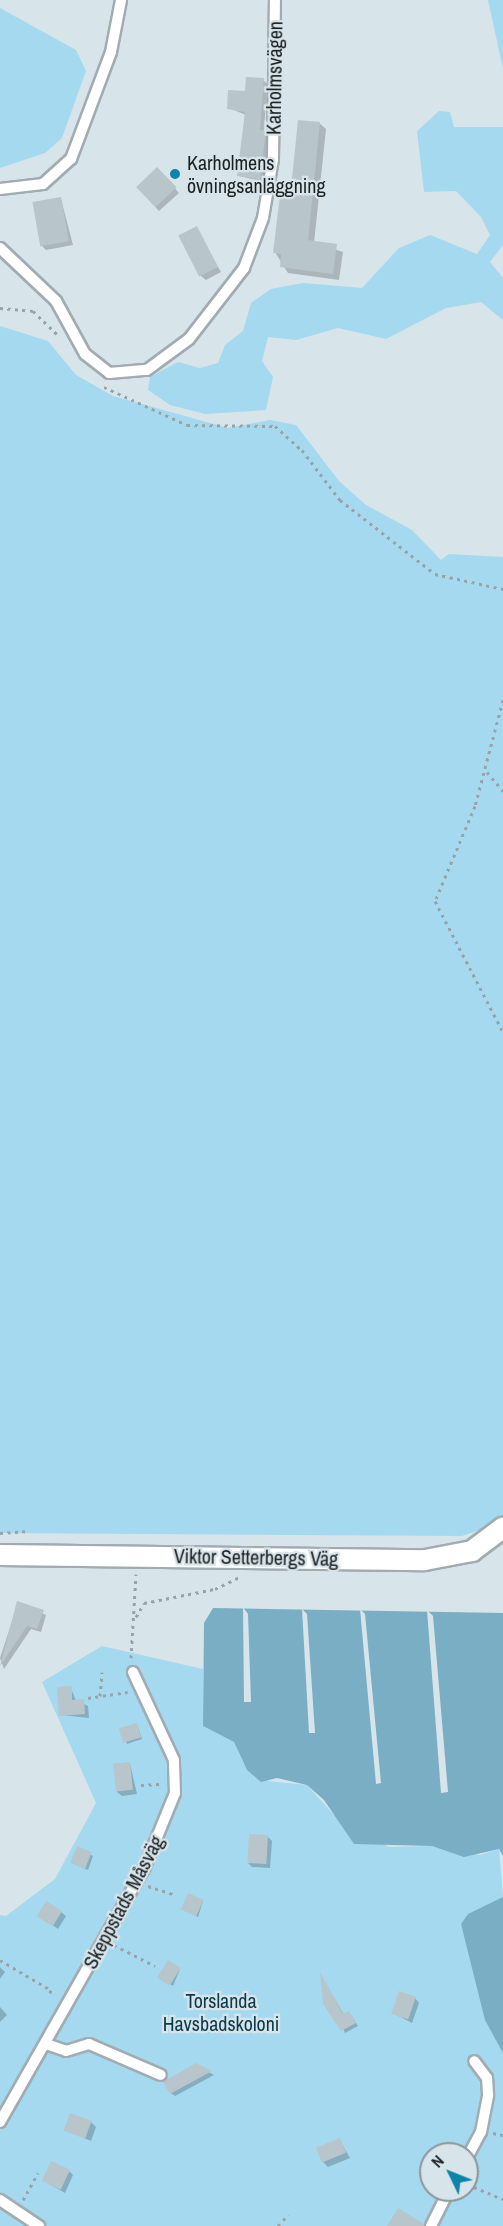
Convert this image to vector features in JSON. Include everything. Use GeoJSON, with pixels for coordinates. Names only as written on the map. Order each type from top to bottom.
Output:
{"type":"FeatureCollection","features":[{"type":"Feature","properties":{"kind":"street","name":"Viktor Setterbergs Väg"},"geometry":{"type":"LineString","coordinates":[[0,1555],[425,1560],[472,1551],[503,1528]]}},
{"type":"Feature","properties":{"kind":"lane"},"geometry":{"type":"LineString","coordinates":[[0,189],[43,184],[71,159],[111,52],[121,0]]}},
{"type":"Feature","properties":{"kind":"lane","name":"Karholmsvägen"},"geometry":{"type":"LineString","coordinates":[[0,248],[56,301],[85,354],[109,373],[147,370],[189,339],[244,268],[263,218],[273,159],[275,0]]}},
{"type":"Feature","properties":{"kind":"lane","name":"Skeppstads Måsväg"},"geometry":{"type":"LineString","coordinates":[[0,2122],[138,1881],[171,1808],[178,1772],[134,1672]]}},
{"type":"Feature","properties":{"kind":"lane"},"geometry":{"type":"LineString","coordinates":[[46,2044],[66,2051],[89,2044],[160,2075]]}},
{"type":"Feature","properties":{"kind":"lane"},"geometry":{"type":"LineString","coordinates":[[474,2061],[487,2078],[488,2095],[481,2132],[476,2142]]}},
{"type":"Feature","properties":{"kind":"lane"},"geometry":{"type":"LineString","coordinates":[[0,2200],[39,2226]]}},
{"type":"Feature","properties":{"kind":"lane"},"geometry":{"type":"LineString","coordinates":[[431,2226],[443,2202]]}},
{"type":"Feature","properties":{"kind":"path"},"geometry":{"type":"LineString","coordinates":[[0,308],[33,311],[62,343]]}},
{"type":"Feature","properties":{"kind":"path"},"geometry":{"type":"LineString","coordinates":[[94,381],[187,425],[275,426],[302,450],[340,500],[435,574],[503,590]]}},
{"type":"Feature","properties":{"kind":"path"},"geometry":{"type":"LineString","coordinates":[[503,700],[486,771],[435,901],[503,1032]]}},
{"type":"Feature","properties":{"kind":"path"},"geometry":{"type":"LineString","coordinates":[[486,771],[503,791]]}},
{"type":"Feature","properties":{"kind":"path"},"geometry":{"type":"LineString","coordinates":[[0,1533],[29,1531]]}},
{"type":"Feature","properties":{"kind":"path"},"geometry":{"type":"LineString","coordinates":[[134,1672],[129,1649],[136,1617],[135,1555]]}},
{"type":"Feature","properties":{"kind":"path"},"geometry":{"type":"LineString","coordinates":[[136,1617],[144,1603],[215,1589],[245,1575]]}},
{"type":"Feature","properties":{"kind":"path"},"geometry":{"type":"LineString","coordinates":[[100,1697],[102,1671]]}},
{"type":"Feature","properties":{"kind":"path"},"geometry":{"type":"LineString","coordinates":[[88,1698],[141,1690]]}},
{"type":"Feature","properties":{"kind":"path"},"geometry":{"type":"LineString","coordinates":[[138,1881],[175,1895]]}},
{"type":"Feature","properties":{"kind":"path"},"geometry":{"type":"LineString","coordinates":[[104,1939],[155,1966]]}},
{"type":"Feature","properties":{"kind":"path"},"geometry":{"type":"LineString","coordinates":[[0,1960],[51,1990],[49,1995]]}},
{"type":"Feature","properties":{"kind":"path"},"geometry":{"type":"LineString","coordinates":[[17,2211],[38,2173]]}},
{"type":"Feature","properties":{"kind":"path"},"geometry":{"type":"LineString","coordinates":[[479,2189],[503,2199]]}},
{"type":"Feature","properties":{"kind":"path"},"geometry":{"type":"LineString","coordinates":[[278,2226],[288,2215]]}},
{"type":"Feature","properties":{"kind":"green space"},"geometry":{"type":"Polygon","coordinates":[[[488,0],[503,0],[503,69],[488,0]]]}},
{"type":"Feature","properties":{"kind":"green space"},"geometry":{"type":"Polygon","coordinates":[[[0,8],[76,50],[86,71],[62,138],[45,153],[0,168],[0,8]]]}},
{"type":"Feature","properties":{"kind":"green space"},"geometry":{"type":"Polygon","coordinates":[[[439,111],[450,112],[454,127],[503,127],[503,245],[490,262],[503,278],[503,320],[481,302],[446,308],[386,339],[338,328],[296,340],[268,337],[262,361],[273,377],[266,410],[205,414],[170,405],[148,390],[150,377],[178,362],[200,368],[218,363],[225,345],[243,331],[251,303],[271,289],[303,283],[362,288],[399,248],[430,235],[477,254],[490,235],[481,217],[456,191],[424,192],[417,131],[439,111]]]}},
{"type":"Feature","properties":{"kind":"green space"},"geometry":{"type":"Polygon","coordinates":[[[0,326],[48,341],[76,375],[113,396],[228,428],[270,420],[296,425],[339,481],[366,505],[412,530],[441,560],[449,554],[503,557],[503,1518],[496,1524],[462,1536],[0,1533],[0,326]]]}},
{"type":"Feature","properties":{"kind":"green space","name":"Torslanda Havsbadskoloni"},"geometry":{"type":"Polygon","coordinates":[[[102,1646],[203,1669],[203,1726],[234,1742],[247,1770],[268,1781],[307,1785],[334,1815],[389,1847],[431,1846],[480,1855],[499,1849],[503,1897],[461,1924],[503,2053],[503,2226],[0,2226],[0,1915],[6,1916],[55,1879],[96,1803],[42,1682],[102,1646]]]}},
{"type":"Feature","properties":{"kind":"shaded area"},"geometry":{"type":"Polygon","coordinates":[[[213,1608],[503,1613],[503,1856],[499,1849],[464,1857],[432,1846],[354,1844],[324,1800],[307,1785],[277,1778],[261,1782],[247,1770],[234,1742],[203,1726],[204,1623],[213,1608]]]}},
{"type":"Feature","properties":{"kind":"shaded area"},"geometry":{"type":"Polygon","coordinates":[[[503,1897],[503,2053],[485,2020],[461,1924],[468,1914],[503,1897]]]}},
{"type":"Feature","properties":{"kind":"pier"},"geometry":{"type":"Polygon","coordinates":[[[243,1607],[248,1614],[251,1702],[244,1702],[243,1607]]]}},
{"type":"Feature","properties":{"kind":"pier"},"geometry":{"type":"Polygon","coordinates":[[[302,1609],[307,1614],[315,1733],[309,1733],[302,1609]]]}},
{"type":"Feature","properties":{"kind":"pier"},"geometry":{"type":"Polygon","coordinates":[[[360,1609],[365,1614],[381,1783],[376,1784],[360,1609]]]}},
{"type":"Feature","properties":{"kind":"pier"},"geometry":{"type":"Polygon","coordinates":[[[427,1610],[433,1616],[448,1792],[441,1793],[427,1610]]]}},
{"type":"Feature","properties":{"kind":"building"},"geometry":{"type":"Polygon","coordinates":[[[246,77],[264,78],[260,130],[266,131],[260,179],[237,176],[245,112],[227,109],[228,90],[245,91],[246,77]]]}},
{"type":"Feature","properties":{"kind":"building"},"geometry":{"type":"Polygon","coordinates":[[[298,120],[320,122],[308,240],[337,244],[333,274],[280,267],[281,254],[273,253],[281,187],[291,188],[298,120]]]}},
{"type":"Feature","properties":{"kind":"building"},"geometry":{"type":"Polygon","coordinates":[[[157,167],[176,187],[156,207],[136,187],[157,167]]]}},
{"type":"Feature","properties":{"kind":"building"},"geometry":{"type":"Polygon","coordinates":[[[61,197],[69,241],[40,246],[32,202],[61,197]]]}},
{"type":"Feature","properties":{"kind":"building"},"geometry":{"type":"Polygon","coordinates":[[[197,226],[218,267],[199,277],[178,236],[197,226]]]}},
{"type":"Feature","properties":{"kind":"building"},"geometry":{"type":"Polygon","coordinates":[[[17,1601],[44,1610],[37,1629],[27,1626],[0,1666],[17,1601]]]}},
{"type":"Feature","properties":{"kind":"building"},"geometry":{"type":"Polygon","coordinates":[[[72,1686],[72,1700],[84,1699],[85,1714],[59,1716],[57,1687],[72,1686]]]}},
{"type":"Feature","properties":{"kind":"building"},"geometry":{"type":"Polygon","coordinates":[[[137,1723],[141,1737],[123,1743],[119,1728],[137,1723]]]}},
{"type":"Feature","properties":{"kind":"building"},"geometry":{"type":"Polygon","coordinates":[[[130,1762],[133,1790],[116,1792],[113,1764],[130,1762]]]}},
{"type":"Feature","properties":{"kind":"building"},"geometry":{"type":"Polygon","coordinates":[[[249,1834],[268,1835],[266,1864],[247,1863],[249,1834]]]}},
{"type":"Feature","properties":{"kind":"building"},"geometry":{"type":"Polygon","coordinates":[[[77,1846],[92,1852],[85,1869],[70,1863],[77,1846]]]}},
{"type":"Feature","properties":{"kind":"building"},"geometry":{"type":"Polygon","coordinates":[[[188,1893],[204,1900],[196,1916],[181,1909],[188,1893]]]}},
{"type":"Feature","properties":{"kind":"building"},"geometry":{"type":"Polygon","coordinates":[[[46,1901],[62,1911],[53,1926],[36,1916],[46,1901]]]}},
{"type":"Feature","properties":{"kind":"building"},"geometry":{"type":"Polygon","coordinates":[[[168,1960],[181,1968],[170,1986],[157,1978],[168,1960]]]}},
{"type":"Feature","properties":{"kind":"building"},"geometry":{"type":"Polygon","coordinates":[[[320,1972],[343,2014],[349,2011],[356,2023],[341,2031],[323,2004],[320,1972]]]}},
{"type":"Feature","properties":{"kind":"building"},"geometry":{"type":"Polygon","coordinates":[[[399,1991],[416,1997],[408,2020],[391,2014],[399,1991]]]}},
{"type":"Feature","properties":{"kind":"building"},"geometry":{"type":"Polygon","coordinates":[[[196,2063],[212,2071],[170,2094],[163,2082],[196,2063]]]}},
{"type":"Feature","properties":{"kind":"building"},"geometry":{"type":"Polygon","coordinates":[[[70,2113],[92,2121],[85,2139],[64,2131],[70,2113]]]}},
{"type":"Feature","properties":{"kind":"building"},"geometry":{"type":"Polygon","coordinates":[[[340,2138],[346,2153],[322,2163],[316,2148],[340,2138]]]}},
{"type":"Feature","properties":{"kind":"building"},"geometry":{"type":"Polygon","coordinates":[[[51,2161],[70,2170],[61,2190],[42,2181],[51,2161]]]}},
{"type":"Feature","properties":{"kind":"building"},"geometry":{"type":"Polygon","coordinates":[[[398,2208],[424,2224],[424,2226],[387,2226],[398,2208]]]}},
{"type":"Feature","properties":{"kind":"place","name":"Karholmens övningsanläggning"},"geometry":{"type":"Point","coordinates":[175,174]}}]}
